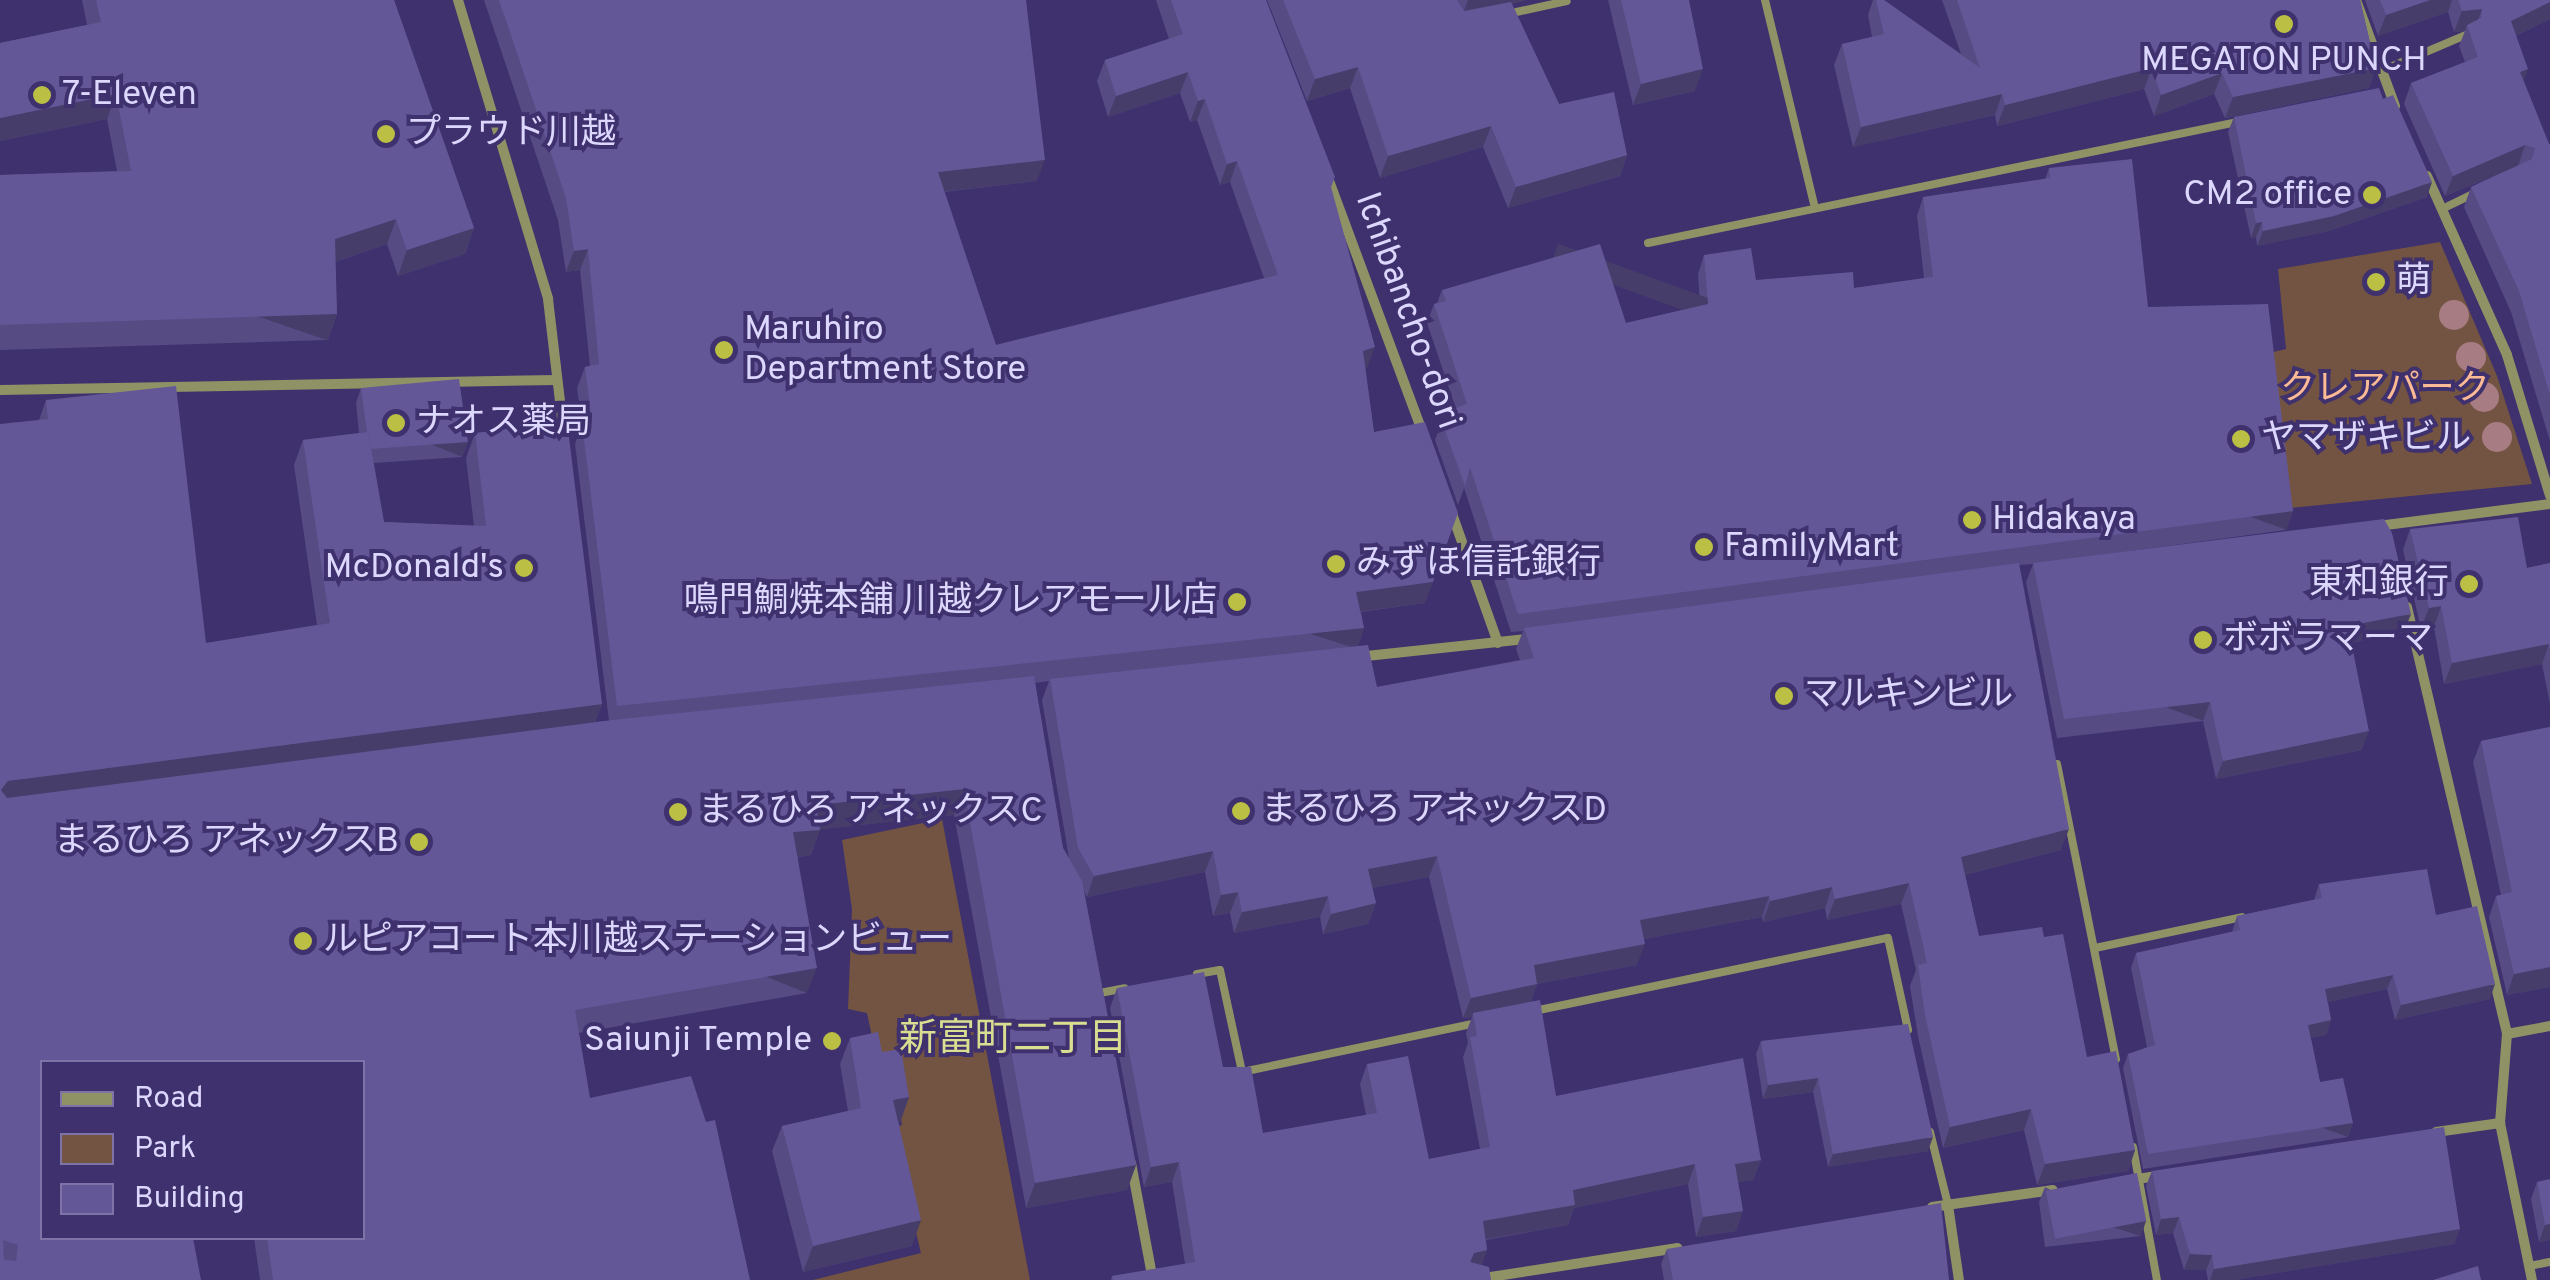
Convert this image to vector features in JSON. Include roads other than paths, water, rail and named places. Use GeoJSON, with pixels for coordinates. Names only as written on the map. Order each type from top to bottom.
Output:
{"type":"FeatureCollection","features":[{"type":"Feature","properties":{"kind":"street"},"geometry":{"type":"LineString","coordinates":[[458,0],[548,298],[567,455]]}},
{"type":"Feature","properties":{"kind":"street"},"geometry":{"type":"LineString","coordinates":[[2356,0],[2404,125]]}},
{"type":"Feature","properties":{"kind":"street"},"geometry":{"type":"LineString","coordinates":[[2369,528],[2550,500],[2508,355],[2419,158]]}},
{"type":"Feature","properties":{"kind":"street","name":"Ichibancho-dori"},"geometry":{"type":"LineString","coordinates":[[1321,159],[1427,445]]}},
{"type":"Feature","properties":{"kind":"street"},"geometry":{"type":"LineString","coordinates":[[0,390],[557,380]]}},
{"type":"Feature","properties":{"kind":"street"},"geometry":{"type":"LineString","coordinates":[[1446,499],[1498,642]]}},
{"type":"Feature","properties":{"kind":"street"},"geometry":{"type":"LineString","coordinates":[[2388,525],[2392,544]]}},
{"type":"Feature","properties":{"kind":"street"},"geometry":{"type":"LineString","coordinates":[[2406,600],[2507,1034],[2500,1123],[2532,1280]]}},
{"type":"Feature","properties":{"kind":"street"},"geometry":{"type":"LineString","coordinates":[[1342,659],[1556,635]]}},
{"type":"Feature","properties":{"kind":"street"},"geometry":{"type":"LineString","coordinates":[[1096,976],[1103,1012]]}},
{"type":"Feature","properties":{"kind":"street"},"geometry":{"type":"LineString","coordinates":[[2507,1034],[2550,1026]]}},
{"type":"Feature","properties":{"kind":"street"},"geometry":{"type":"LineString","coordinates":[[2422,1134],[2500,1123]]}},
{"type":"Feature","properties":{"kind":"street"},"geometry":{"type":"LineString","coordinates":[[1128,1146],[1153,1280]]}},
{"type":"Feature","properties":{"kind":"street"},"geometry":{"type":"LineString","coordinates":[[2102,1184],[2178,1173]]}},
{"type":"Feature","properties":{"kind":"street"},"geometry":{"type":"LineString","coordinates":[[1911,1211],[2063,1189]]}},
{"type":"Feature","properties":{"kind":"street"},"geometry":{"type":"LineString","coordinates":[[1948,1205],[1959,1280]]}},
{"type":"Feature","properties":{"kind":"street"},"geometry":{"type":"LineString","coordinates":[[1471,1280],[1687,1246]]}},
{"type":"Feature","properties":{"kind":"lane"},"geometry":{"type":"LineString","coordinates":[[1766,0],[1815,208]]}},
{"type":"Feature","properties":{"kind":"lane"},"geometry":{"type":"LineString","coordinates":[[1494,17],[1567,1]]}},
{"type":"Feature","properties":{"kind":"lane"},"geometry":{"type":"LineString","coordinates":[[2382,71],[2468,34]]}},
{"type":"Feature","properties":{"kind":"lane"},"geometry":{"type":"LineString","coordinates":[[2370,96],[2389,92]]}},
{"type":"Feature","properties":{"kind":"lane"},"geometry":{"type":"LineString","coordinates":[[1648,242],[2255,119]]}},
{"type":"Feature","properties":{"kind":"lane"},"geometry":{"type":"LineString","coordinates":[[2442,208],[2489,187]]}},
{"type":"Feature","properties":{"kind":"lane"},"geometry":{"type":"LineString","coordinates":[[2052,742],[2117,1064]]}},
{"type":"Feature","properties":{"kind":"lane"},"geometry":{"type":"LineString","coordinates":[[2095,948],[2263,913]]}},
{"type":"Feature","properties":{"kind":"lane"},"geometry":{"type":"LineString","coordinates":[[1516,1015],[1888,938],[1912,1051]]}},
{"type":"Feature","properties":{"kind":"lane"},"geometry":{"type":"LineString","coordinates":[[1186,976],[1220,970],[1242,1072],[1496,1019]]}},
{"type":"Feature","properties":{"kind":"lane"},"geometry":{"type":"LineString","coordinates":[[1100,993],[1134,986]]}},
{"type":"Feature","properties":{"kind":"lane"},"geometry":{"type":"LineString","coordinates":[[1929,1126],[1948,1205]]}},
{"type":"Feature","properties":{"kind":"lane"},"geometry":{"type":"LineString","coordinates":[[2132,1140],[2157,1280]]}},
{"type":"Feature","properties":{"kind":"lane"},"geometry":{"type":"LineString","coordinates":[[2529,1266],[2550,1262]]}},
{"type":"Feature","properties":{"kind":"place","name":"MEGATON PUNCH"},"geometry":{"type":"Point","coordinates":[2284,24]}},
{"type":"Feature","properties":{"kind":"place","name":"7-Eleven"},"geometry":{"type":"Point","coordinates":[42,95]}},
{"type":"Feature","properties":{"kind":"place","name":"プラウド川越"},"geometry":{"type":"Point","coordinates":[386,134]}},
{"type":"Feature","properties":{"kind":"place","name":"CM2 office"},"geometry":{"type":"Point","coordinates":[2372,195]}},
{"type":"Feature","properties":{"kind":"place","name":"萌"},"geometry":{"type":"Point","coordinates":[2376,282]}},
{"type":"Feature","properties":{"kind":"place","name":"Maruhiro Department Store"},"geometry":{"type":"Point","coordinates":[724,350]}},
{"type":"Feature","properties":{"kind":"place","name":"ナオス薬局"},"geometry":{"type":"Point","coordinates":[396,423]}},
{"type":"Feature","properties":{"kind":"place","name":"ヤマザキビル"},"geometry":{"type":"Point","coordinates":[2241,439]}},
{"type":"Feature","properties":{"kind":"place","name":"Hidakaya"},"geometry":{"type":"Point","coordinates":[1972,520]}},
{"type":"Feature","properties":{"kind":"place","name":"FamilyMart"},"geometry":{"type":"Point","coordinates":[1704,547]}},
{"type":"Feature","properties":{"kind":"place","name":"みずほ信託銀行"},"geometry":{"type":"Point","coordinates":[1336,564]}},
{"type":"Feature","properties":{"kind":"place","name":"McDonald's"},"geometry":{"type":"Point","coordinates":[524,568]}},
{"type":"Feature","properties":{"kind":"place","name":"東和銀行"},"geometry":{"type":"Point","coordinates":[2469,584]}},
{"type":"Feature","properties":{"kind":"place","name":"鳴門鯛焼本舗 川越クレアモール店"},"geometry":{"type":"Point","coordinates":[1237,602]}},
{"type":"Feature","properties":{"kind":"place","name":"ボボラマーマ"},"geometry":{"type":"Point","coordinates":[2203,640]}},
{"type":"Feature","properties":{"kind":"place","name":"マルキンビル"},"geometry":{"type":"Point","coordinates":[1784,696]}},
{"type":"Feature","properties":{"kind":"place","name":"まるひろ アネックスD"},"geometry":{"type":"Point","coordinates":[1241,811]}},
{"type":"Feature","properties":{"kind":"place","name":"まるひろ アネックスC"},"geometry":{"type":"Point","coordinates":[678,812]}},
{"type":"Feature","properties":{"kind":"place","name":"まるひろ アネックスB"},"geometry":{"type":"Point","coordinates":[419,842]}},
{"type":"Feature","properties":{"kind":"place","name":"ルピアコート本川越ステーションビュー"},"geometry":{"type":"Point","coordinates":[303,941]}},
{"type":"Feature","properties":{"kind":"place","name":"Saiunji Temple"},"geometry":{"type":"Point","coordinates":[832,1041]}},
{"type":"Feature","properties":{"kind":"district","name":"新富町二丁目"},"geometry":{"type":"Point","coordinates":[1013,1041]}},
{"type":"Feature","properties":{"kind":"park label","name":"クレアパーク"},"geometry":{"type":"Point","coordinates":[2385,390]}}]}
